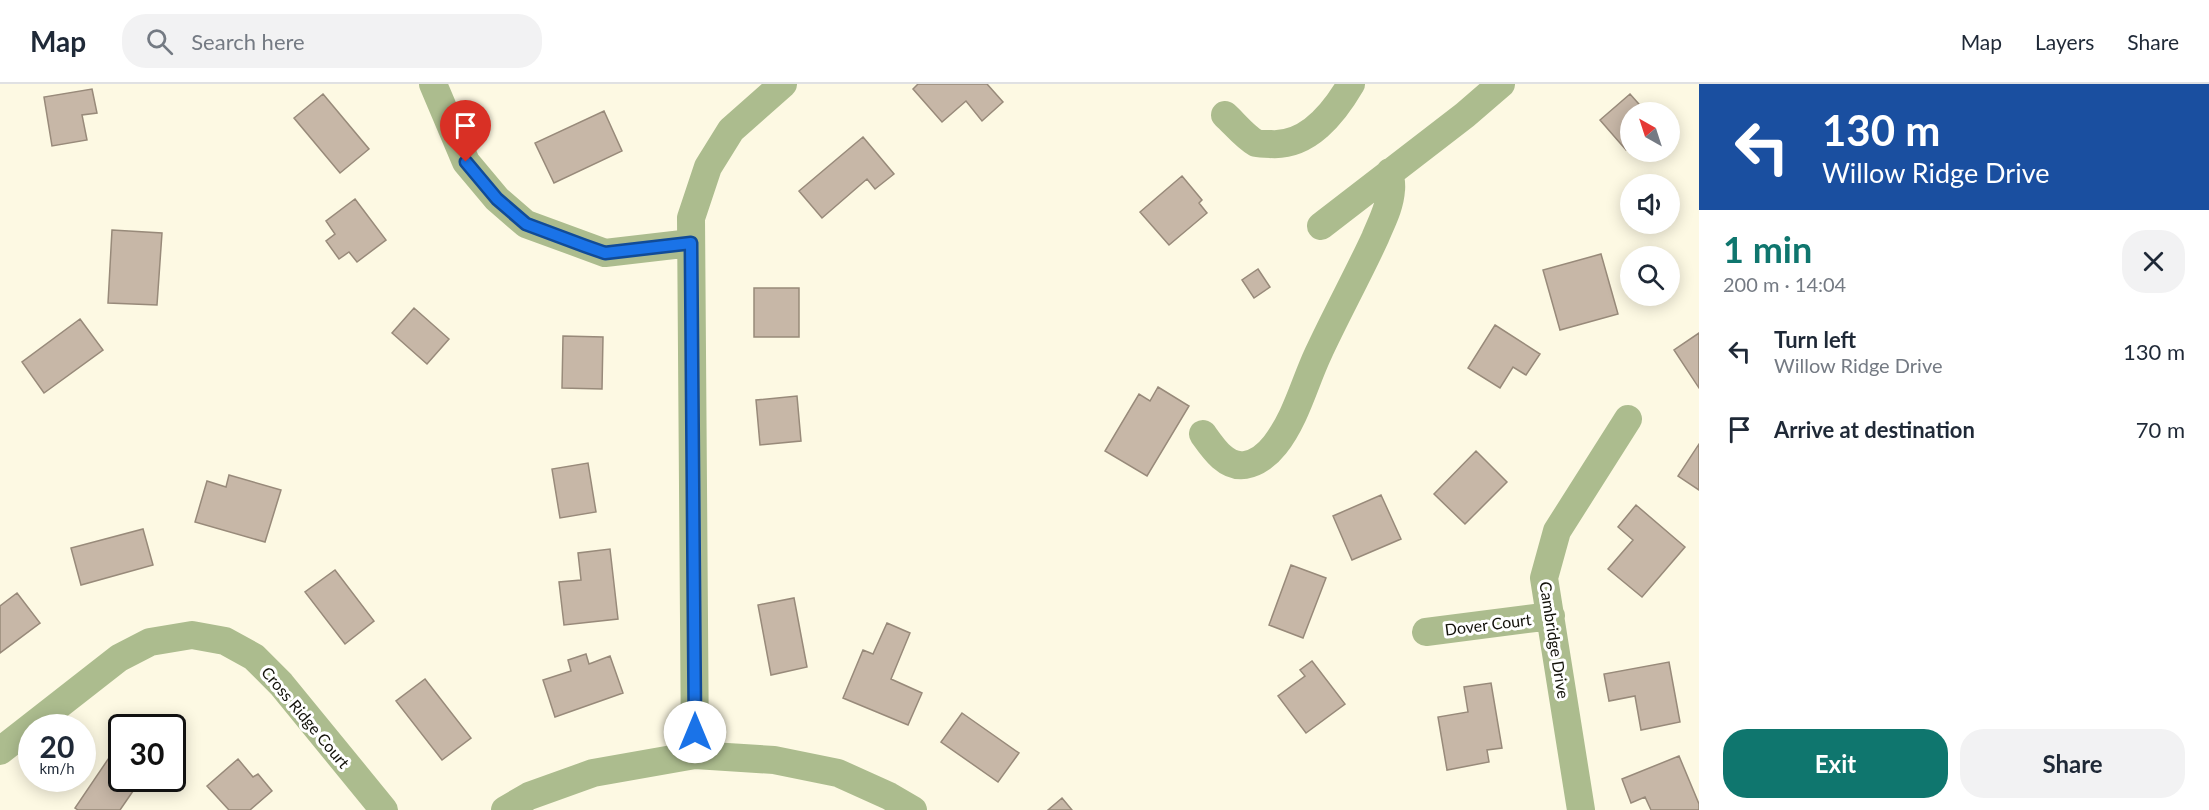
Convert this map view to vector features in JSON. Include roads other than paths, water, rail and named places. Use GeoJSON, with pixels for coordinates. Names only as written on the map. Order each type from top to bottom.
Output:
{"type":"FeatureCollection","features":[{"type":"Feature","properties":{"kind":"street"},"geometry":{"type":"LineString","coordinates":[[433,84],[466,162],[497,199],[526,224],[605,253],[691,243]]}},
{"type":"Feature","properties":{"kind":"street"},"geometry":{"type":"LineString","coordinates":[[695,755],[691,218],[708,167],[731,130],[783,84]]}},
{"type":"Feature","properties":{"kind":"street"},"geometry":{"type":"LineString","coordinates":[[1224,115],[1257,143],[1280,145],[1302,138],[1325,121],[1352,84]]}},
{"type":"Feature","properties":{"kind":"street"},"geometry":{"type":"LineString","coordinates":[[1322,226],[1465,115],[1501,84]]}},
{"type":"Feature","properties":{"kind":"street"},"geometry":{"type":"LineString","coordinates":[[1203,434],[1225,460],[1236,465],[1246,465],[1261,459],[1274,446],[1299,401],[1310,372],[1381,224],[1392,189],[1390,172]]}},
{"type":"Feature","properties":{"kind":"street","name":"Cambridge Drive"},"geometry":{"type":"LineString","coordinates":[[1581,810],[1544,578],[1557,531],[1628,419]]}},
{"type":"Feature","properties":{"kind":"street","name":"Dover Court"},"geometry":{"type":"LineString","coordinates":[[1426,632],[1551,616]]}},
{"type":"Feature","properties":{"kind":"street","name":"Cross Ridge Court"},"geometry":{"type":"LineString","coordinates":[[0,751],[119,658],[150,642],[192,635],[225,641],[254,657],[281,684],[384,810]]}},
{"type":"Feature","properties":{"kind":"street"},"geometry":{"type":"LineString","coordinates":[[505,810],[529,796],[593,773],[695,755],[774,760],[838,773],[889,796],[913,810]]}}]}
